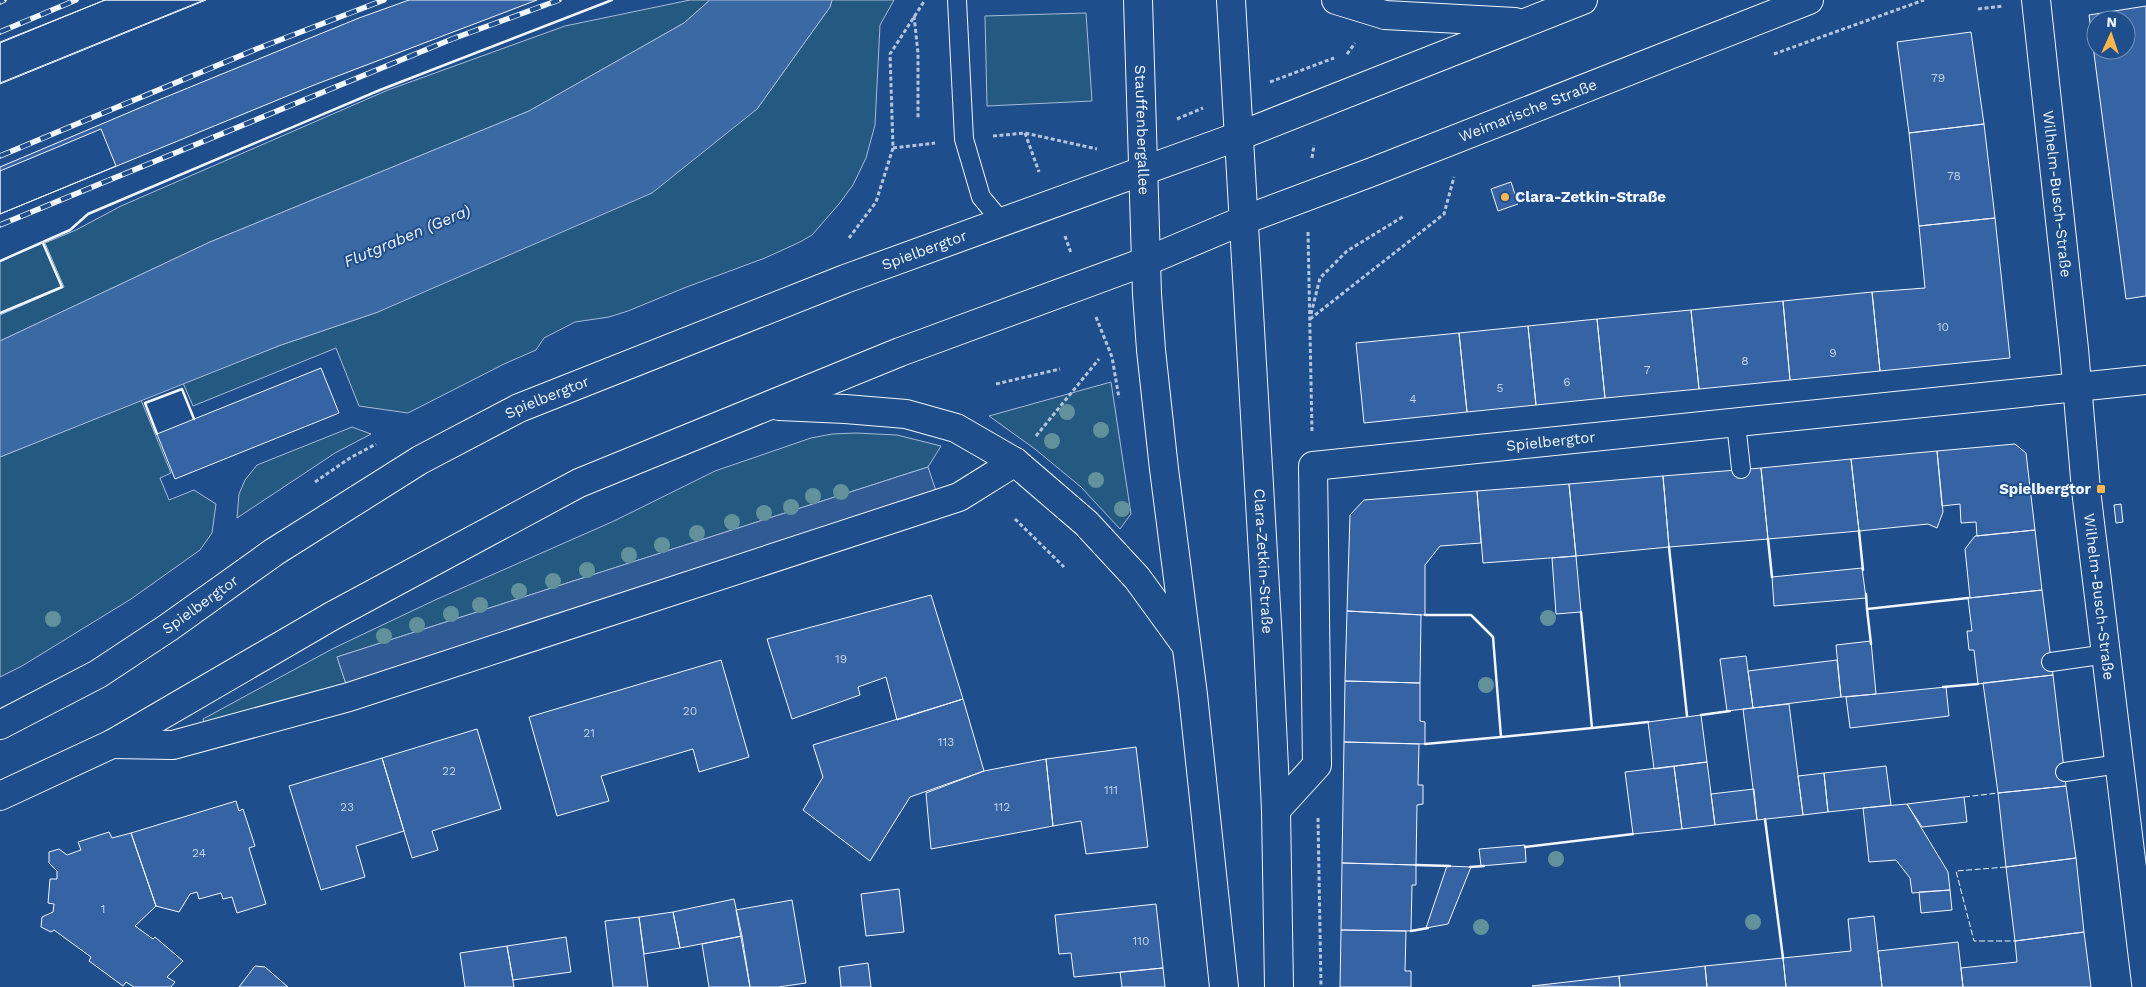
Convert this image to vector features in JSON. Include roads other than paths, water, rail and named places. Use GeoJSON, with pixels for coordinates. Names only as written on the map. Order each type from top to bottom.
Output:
{"type":"FeatureCollection","features":[{"type":"Feature","properties":{"kind":"main road","name":"Stauffenbergallee"},"geometry":{"type":"LineString","coordinates":[[1138,0],[1147,261]]}},
{"type":"Feature","properties":{"kind":"main road"},"geometry":{"type":"LineString","coordinates":[[1231,0],[1240,136]]}},
{"type":"Feature","properties":{"kind":"main road"},"geometry":{"type":"LineString","coordinates":[[1336,0],[1385,15],[1524,23]]}},
{"type":"Feature","properties":{"kind":"main road"},"geometry":{"type":"LineString","coordinates":[[1145,170],[1240,136],[1583,0]]}},
{"type":"Feature","properties":{"kind":"main road","name":"Weimarische Straße"},"geometry":{"type":"LineString","coordinates":[[1244,220],[1390,165],[1809,0]]}},
{"type":"Feature","properties":{"kind":"main road","name":"Wilhelm-Busch-Straße"},"geometry":{"type":"LineString","coordinates":[[2036,0],[2086,490],[2146,983]]}},
{"type":"Feature","properties":{"kind":"main road","name":"Clara-Zetkin-Straße"},"geometry":{"type":"LineString","coordinates":[[1240,136],[1276,810],[1279,987]]}},
{"type":"Feature","properties":{"kind":"main road","name":"Spielbergtor"},"geometry":{"type":"LineString","coordinates":[[0,726],[98,674],[169,627],[274,552],[420,460],[519,408],[836,282],[1145,170]]}},
{"type":"Feature","properties":{"kind":"main road"},"geometry":{"type":"LineString","coordinates":[[0,796],[112,744],[332,616],[579,483],[900,352],[1147,261],[1244,220]]}},
{"type":"Feature","properties":{"kind":"main road"},"geometry":{"type":"LineString","coordinates":[[1147,261],[1151,350],[1187,647],[1224,987]]}},
{"type":"Feature","properties":{"kind":"main road","name":"Spielbergtor"},"geometry":{"type":"LineString","coordinates":[[1276,810],[1316,765],[1313,466],[2146,380]]}},
{"type":"Feature","properties":{"kind":"main road"},"geometry":{"type":"LineString","coordinates":[[770,405],[845,408],[906,414],[956,428],[1015,462],[1092,530],[1137,578],[1187,647]]}},
{"type":"Feature","properties":{"kind":"main road"},"geometry":{"type":"LineString","coordinates":[[112,744],[172,746],[349,697],[959,497],[1015,462]]}},
{"type":"Feature","properties":{"kind":"main road"},"geometry":{"type":"LineString","coordinates":[[0,811],[32,782]]}},
{"type":"Feature","properties":{"kind":"lane"},"geometry":{"type":"LineString","coordinates":[[957,0],[964,139],[981,197],[1002,222]]}},
{"type":"Feature","properties":{"kind":"lane"},"geometry":{"type":"LineString","coordinates":[[1736,423],[1741,469]]}},
{"type":"Feature","properties":{"kind":"lane"},"geometry":{"type":"LineString","coordinates":[[2051,662],[2106,654]]}},
{"type":"Feature","properties":{"kind":"lane"},"geometry":{"type":"LineString","coordinates":[[2065,772],[2120,764]]}},
{"type":"Feature","properties":{"kind":"water","name":"Flutgraben (Gera)"},"geometry":{"type":"Polygon","coordinates":[[[710,0],[832,0],[830,7],[757,109],[652,193],[378,312],[281,345],[0,457],[0,341],[210,242],[529,111],[684,23],[710,0]]]}},
{"type":"Feature","properties":{"kind":"railway"},"geometry":{"type":"LineString","coordinates":[[0,2],[4,0]]}},
{"type":"Feature","properties":{"kind":"railway"},"geometry":{"type":"LineString","coordinates":[[0,32],[76,0]]}},
{"type":"Feature","properties":{"kind":"railway"},"geometry":{"type":"LineString","coordinates":[[0,156],[259,48],[384,0]]}},
{"type":"Feature","properties":{"kind":"railway"},"geometry":{"type":"LineString","coordinates":[[0,225],[452,39],[559,0]]}},
{"type":"Feature","properties":{"kind":"place","name":"Clara-Zetkin-Straße"},"geometry":{"type":"Point","coordinates":[1505,197]}},
{"type":"Feature","properties":{"kind":"place","name":"Spielbergtor"},"geometry":{"type":"Point","coordinates":[2101,489]}}]}
